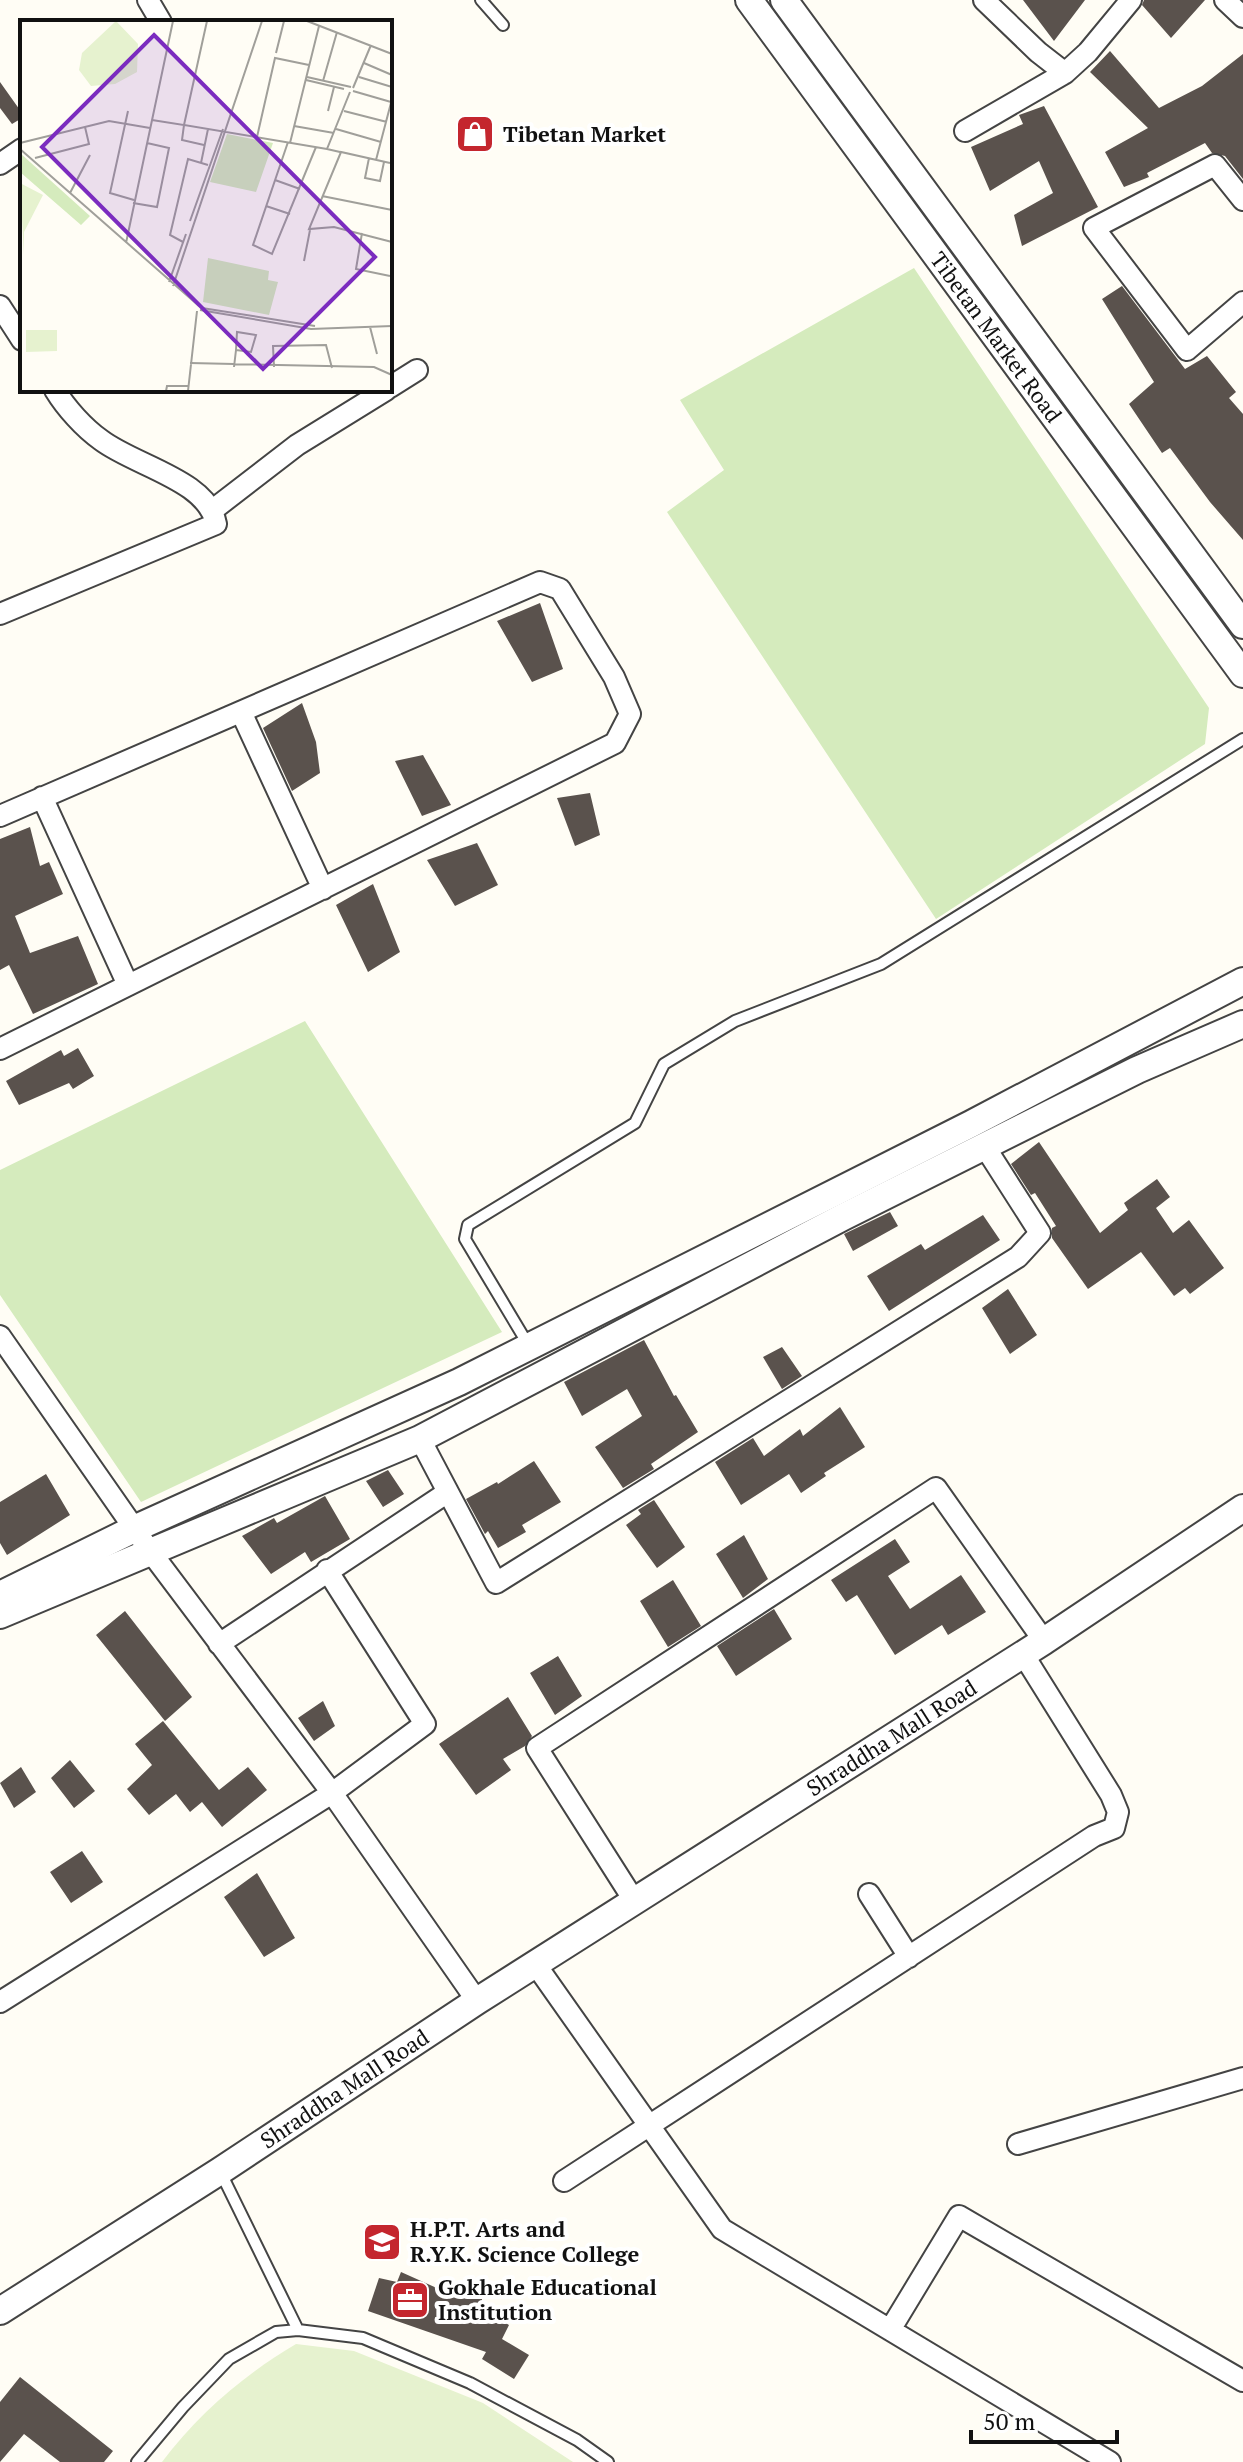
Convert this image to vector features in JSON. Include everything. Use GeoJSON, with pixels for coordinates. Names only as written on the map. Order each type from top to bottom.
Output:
{"type":"FeatureCollection","features":[{"type":"Feature","properties":{"kind":"street"},"geometry":{"type":"LineString","coordinates":[[148,0],[160,20]]}},
{"type":"Feature","properties":{"kind":"street","name":"Tibetan Market Road"},"geometry":{"type":"LineString","coordinates":[[749,0],[1243,674]]}},
{"type":"Feature","properties":{"kind":"street","name":"Tibetan Market Road"},"geometry":{"type":"LineString","coordinates":[[784,0],[1243,625]]}},
{"type":"Feature","properties":{"kind":"street"},"geometry":{"type":"LineString","coordinates":[[984,0],[1038,52],[1065,73]]}},
{"type":"Feature","properties":{"kind":"street"},"geometry":{"type":"LineString","coordinates":[[965,131],[1065,73],[1088,52],[1131,0]]}},
{"type":"Feature","properties":{"kind":"street"},"geometry":{"type":"LineString","coordinates":[[1225,0],[1243,17]]}},
{"type":"Feature","properties":{"kind":"street"},"geometry":{"type":"LineString","coordinates":[[0,164],[20,150]]}},
{"type":"Feature","properties":{"kind":"street"},"geometry":{"type":"LineString","coordinates":[[1243,200],[1215,165],[1094,228],[1187,350],[1243,302]]}},
{"type":"Feature","properties":{"kind":"street"},"geometry":{"type":"LineString","coordinates":[[0,306],[20,337]]}},
{"type":"Feature","properties":{"kind":"street"},"geometry":{"type":"LineString","coordinates":[[392,386],[417,370]]}},
{"type":"Feature","properties":{"kind":"street"},"geometry":{"type":"LineString","coordinates":[[0,614],[216,524],[214,509],[184,483],[131,460],[99,439],[57,392]]}},
{"type":"Feature","properties":{"kind":"street"},"geometry":{"type":"LineString","coordinates":[[214,509],[297,445],[383,392]]}},
{"type":"Feature","properties":{"kind":"street"},"geometry":{"type":"LineString","coordinates":[[0,816],[540,582],[560,589],[614,677],[630,714],[615,743],[0,1049]]}},
{"type":"Feature","properties":{"kind":"street"},"geometry":{"type":"LineString","coordinates":[[241,712],[323,889]]}},
{"type":"Feature","properties":{"kind":"street"},"geometry":{"type":"LineString","coordinates":[[42,797],[128,985]]}},
{"type":"Feature","properties":{"kind":"street"},"geometry":{"type":"LineString","coordinates":[[0,1595],[136,1528],[459,1382],[971,1124],[1243,981]]}},
{"type":"Feature","properties":{"kind":"street"},"geometry":{"type":"LineString","coordinates":[[0,1615],[420,1439],[843,1217],[1137,1070],[1243,1024]]}},
{"type":"Feature","properties":{"kind":"street"},"geometry":{"type":"LineString","coordinates":[[420,1439],[496,1583],[1018,1257],[1040,1233],[985,1147]]}},
{"type":"Feature","properties":{"kind":"street"},"geometry":{"type":"LineString","coordinates":[[0,1336],[150,1551],[332,1793],[477,2001]]}},
{"type":"Feature","properties":{"kind":"street"},"geometry":{"type":"LineString","coordinates":[[564,2181],[1094,1836],[1114,1828],[1118,1812],[1111,1795],[1033,1648],[936,1488],[537,1748],[635,1902]]}},
{"type":"Feature","properties":{"kind":"street"},"geometry":{"type":"LineString","coordinates":[[219,1644],[448,1492]]}},
{"type":"Feature","properties":{"kind":"street","name":"Shraddha Mall Road"},"geometry":{"type":"LineString","coordinates":[[0,2311],[220,2171],[477,2001],[1033,1648],[1243,1508]]}},
{"type":"Feature","properties":{"kind":"street"},"geometry":{"type":"LineString","coordinates":[[0,2002],[332,1793],[425,1724],[327,1570]]}},
{"type":"Feature","properties":{"kind":"street"},"geometry":{"type":"LineString","coordinates":[[869,1894],[909,1957]]}},
{"type":"Feature","properties":{"kind":"street"},"geometry":{"type":"LineString","coordinates":[[536,1965],[722,2229],[1110,2462]]}},
{"type":"Feature","properties":{"kind":"street"},"geometry":{"type":"LineString","coordinates":[[1018,2144],[1243,2078]]}},
{"type":"Feature","properties":{"kind":"street"},"geometry":{"type":"LineString","coordinates":[[890,2330],[959,2216],[1243,2381]]}},
{"type":"Feature","properties":{"kind":"lane"},"geometry":{"type":"LineString","coordinates":[[481,0],[503,25]]}},
{"type":"Feature","properties":{"kind":"lane"},"geometry":{"type":"LineString","coordinates":[[529,1346],[465,1239],[468,1225],[635,1123],[664,1064],[735,1021],[881,964],[1243,739]]}},
{"type":"Feature","properties":{"kind":"lane"},"geometry":{"type":"LineString","coordinates":[[220,2171],[298,2330]]}},
{"type":"Feature","properties":{"kind":"lane"},"geometry":{"type":"LineString","coordinates":[[137,2462],[229,2359],[276,2332],[298,2330],[363,2338],[470,2383],[577,2440],[608,2462]]}},
{"type":"Feature","properties":{"kind":"green space"},"geometry":{"type":"Polygon","coordinates":[[[914,268],[1209,708],[1205,744],[936,919],[667,512],[724,470],[680,400],[914,268]]]}},
{"type":"Feature","properties":{"kind":"green space"},"geometry":{"type":"Polygon","coordinates":[[[305,1021],[502,1332],[141,1502],[0,1295],[0,1170],[305,1021]]]}},
{"type":"Feature","properties":{"kind":"green space"},"geometry":{"type":"Polygon","coordinates":[[[296,2344],[354,2351],[483,2403],[573,2462],[162,2462],[223,2396],[296,2344]]]}},
{"type":"Feature","properties":{"kind":"building"},"geometry":{"type":"Polygon","coordinates":[[[1023,0],[1085,0],[1054,41],[1023,0]]]}},
{"type":"Feature","properties":{"kind":"building"},"geometry":{"type":"Polygon","coordinates":[[[1144,0],[1205,0],[1171,38],[1142,5],[1144,0]]]}},
{"type":"Feature","properties":{"kind":"building"},"geometry":{"type":"Polygon","coordinates":[[[1110,51],[1159,108],[1202,86],[1243,54],[1243,179],[1225,156],[1212,153],[1205,143],[1147,173],[1149,177],[1124,187],[1105,152],[1148,128],[1090,72],[1110,51]]]}},
{"type":"Feature","properties":{"kind":"building"},"geometry":{"type":"Polygon","coordinates":[[[0,82],[20,110],[20,119],[12,124],[0,108],[0,82]]]}},
{"type":"Feature","properties":{"kind":"building"},"geometry":{"type":"Polygon","coordinates":[[[1044,106],[1098,207],[1022,246],[1014,215],[1053,193],[1039,161],[990,191],[971,147],[1023,124],[1019,115],[1044,106]]]}},
{"type":"Feature","properties":{"kind":"building"},"geometry":{"type":"Polygon","coordinates":[[[1122,286],[1185,369],[1207,356],[1236,392],[1229,398],[1243,414],[1243,540],[1170,448],[1162,453],[1129,404],[1154,382],[1102,299],[1122,286]]]}},
{"type":"Feature","properties":{"kind":"building"},"geometry":{"type":"Polygon","coordinates":[[[540,603],[563,669],[532,682],[497,621],[540,603]]]}},
{"type":"Feature","properties":{"kind":"building"},"geometry":{"type":"Polygon","coordinates":[[[302,703],[316,742],[320,773],[292,791],[263,728],[302,703]]]}},
{"type":"Feature","properties":{"kind":"building"},"geometry":{"type":"Polygon","coordinates":[[[423,755],[451,805],[422,816],[395,761],[423,755]]]}},
{"type":"Feature","properties":{"kind":"building"},"geometry":{"type":"Polygon","coordinates":[[[590,793],[600,835],[575,846],[557,798],[590,793]]]}},
{"type":"Feature","properties":{"kind":"building"},"geometry":{"type":"Polygon","coordinates":[[[30,827],[40,866],[49,862],[63,894],[15,916],[30,953],[78,936],[98,984],[33,1014],[9,965],[0,970],[0,839],[30,827]]]}},
{"type":"Feature","properties":{"kind":"building"},"geometry":{"type":"Polygon","coordinates":[[[477,843],[498,885],[455,906],[427,860],[477,843]]]}},
{"type":"Feature","properties":{"kind":"building"},"geometry":{"type":"Polygon","coordinates":[[[373,884],[400,952],[368,972],[336,905],[373,884]]]}},
{"type":"Feature","properties":{"kind":"building"},"geometry":{"type":"Polygon","coordinates":[[[78,1048],[94,1076],[73,1089],[69,1083],[19,1105],[6,1081],[61,1050],[64,1056],[78,1048]]]}},
{"type":"Feature","properties":{"kind":"building"},"geometry":{"type":"Polygon","coordinates":[[[1039,1142],[1100,1233],[1128,1210],[1124,1203],[1157,1179],[1170,1197],[1156,1208],[1173,1233],[1189,1220],[1224,1268],[1190,1294],[1185,1288],[1174,1296],[1141,1252],[1088,1289],[1052,1238],[1052,1228],[1056,1226],[1011,1164],[1039,1142]]]}},
{"type":"Feature","properties":{"kind":"building"},"geometry":{"type":"Polygon","coordinates":[[[890,1212],[898,1226],[853,1251],[844,1234],[890,1212]]]}},
{"type":"Feature","properties":{"kind":"building"},"geometry":{"type":"Polygon","coordinates":[[[983,1215],[1000,1240],[889,1311],[867,1276],[921,1244],[925,1250],[983,1215]]]}},
{"type":"Feature","properties":{"kind":"building"},"geometry":{"type":"Polygon","coordinates":[[[1008,1289],[1037,1335],[1010,1354],[982,1308],[1008,1289]]]}},
{"type":"Feature","properties":{"kind":"building"},"geometry":{"type":"Polygon","coordinates":[[[644,1340],[674,1396],[698,1432],[651,1464],[654,1469],[623,1488],[595,1447],[642,1416],[627,1389],[582,1416],[564,1382],[644,1340]]]}},
{"type":"Feature","properties":{"kind":"building"},"geometry":{"type":"Polygon","coordinates":[[[782,1347],[802,1376],[782,1389],[763,1357],[782,1347]]]}},
{"type":"Feature","properties":{"kind":"building"},"geometry":{"type":"Polygon","coordinates":[[[840,1407],[865,1447],[824,1473],[826,1476],[801,1493],[789,1474],[741,1505],[715,1462],[753,1438],[764,1456],[800,1429],[803,1436],[840,1407]]]}},
{"type":"Feature","properties":{"kind":"building"},"geometry":{"type":"Polygon","coordinates":[[[534,1461],[561,1502],[522,1525],[526,1532],[498,1548],[488,1531],[485,1534],[466,1499],[498,1484],[534,1461]]]}},
{"type":"Feature","properties":{"kind":"building"},"geometry":{"type":"Polygon","coordinates":[[[388,1470],[404,1494],[383,1507],[366,1481],[388,1470]]]}},
{"type":"Feature","properties":{"kind":"building"},"geometry":{"type":"Polygon","coordinates":[[[46,1474],[70,1515],[7,1555],[0,1543],[0,1502],[46,1474]]]}},
{"type":"Feature","properties":{"kind":"building"},"geometry":{"type":"Polygon","coordinates":[[[325,1496],[350,1539],[311,1562],[305,1552],[271,1574],[242,1536],[274,1518],[277,1523],[325,1496]]]}},
{"type":"Feature","properties":{"kind":"building"},"geometry":{"type":"Polygon","coordinates":[[[654,1500],[685,1547],[657,1568],[626,1525],[641,1514],[638,1510],[654,1500]]]}},
{"type":"Feature","properties":{"kind":"building"},"geometry":{"type":"Polygon","coordinates":[[[744,1535],[768,1579],[743,1598],[716,1554],[744,1535]]]}},
{"type":"Feature","properties":{"kind":"building"},"geometry":{"type":"Polygon","coordinates":[[[895,1539],[910,1562],[888,1576],[910,1609],[961,1575],[986,1612],[948,1635],[942,1625],[895,1655],[857,1595],[846,1602],[831,1580],[895,1539]]]}},
{"type":"Feature","properties":{"kind":"building"},"geometry":{"type":"Polygon","coordinates":[[[673,1580],[701,1626],[668,1647],[640,1601],[673,1580]]]}},
{"type":"Feature","properties":{"kind":"building"},"geometry":{"type":"Polygon","coordinates":[[[774,1609],[792,1639],[736,1676],[717,1646],[774,1609]]]}},
{"type":"Feature","properties":{"kind":"building"},"geometry":{"type":"Polygon","coordinates":[[[125,1611],[192,1697],[165,1721],[96,1635],[125,1611]]]}},
{"type":"Feature","properties":{"kind":"building"},"geometry":{"type":"Polygon","coordinates":[[[558,1656],[582,1696],[555,1715],[530,1673],[558,1656]]]}},
{"type":"Feature","properties":{"kind":"building"},"geometry":{"type":"Polygon","coordinates":[[[508,1697],[532,1736],[525,1746],[503,1759],[511,1770],[476,1795],[439,1744],[508,1697]]]}},
{"type":"Feature","properties":{"kind":"building"},"geometry":{"type":"Polygon","coordinates":[[[323,1701],[335,1726],[314,1741],[298,1718],[323,1701]]]}},
{"type":"Feature","properties":{"kind":"building"},"geometry":{"type":"Polygon","coordinates":[[[163,1721],[219,1790],[248,1767],[267,1790],[222,1827],[202,1802],[190,1812],[176,1794],[149,1815],[127,1789],[152,1765],[135,1744],[163,1721]]]}},
{"type":"Feature","properties":{"kind":"building"},"geometry":{"type":"Polygon","coordinates":[[[70,1760],[95,1791],[74,1808],[51,1778],[70,1760]]]}},
{"type":"Feature","properties":{"kind":"building"},"geometry":{"type":"Polygon","coordinates":[[[21,1767],[36,1792],[14,1808],[0,1783],[21,1767]]]}},
{"type":"Feature","properties":{"kind":"building"},"geometry":{"type":"Polygon","coordinates":[[[82,1851],[103,1882],[71,1903],[50,1872],[82,1851]]]}},
{"type":"Feature","properties":{"kind":"building"},"geometry":{"type":"Polygon","coordinates":[[[257,1873],[295,1938],[264,1957],[224,1897],[257,1873]]]}},
{"type":"Feature","properties":{"kind":"building"},"geometry":{"type":"Polygon","coordinates":[[[401,2272],[439,2289],[446,2277],[483,2295],[480,2308],[509,2325],[502,2339],[529,2355],[514,2379],[482,2359],[486,2352],[368,2311],[379,2278],[397,2282],[401,2272]]]}},
{"type":"Feature","properties":{"kind":"building"},"geometry":{"type":"Polygon","coordinates":[[[20,2377],[113,2451],[104,2462],[60,2462],[24,2434],[0,2462],[0,2402],[20,2377]]]}},
{"type":"Feature","properties":{"kind":"place","name":"Tibetan Market"},"geometry":{"type":"Point","coordinates":[475,134]}},
{"type":"Feature","properties":{"kind":"place","name":"H.P.T. Arts and R.Y.K. Science College"},"geometry":{"type":"Point","coordinates":[382,2242]}},
{"type":"Feature","properties":{"kind":"place","name":"Gokhale Educational Institution"},"geometry":{"type":"Point","coordinates":[410,2300]}}]}
